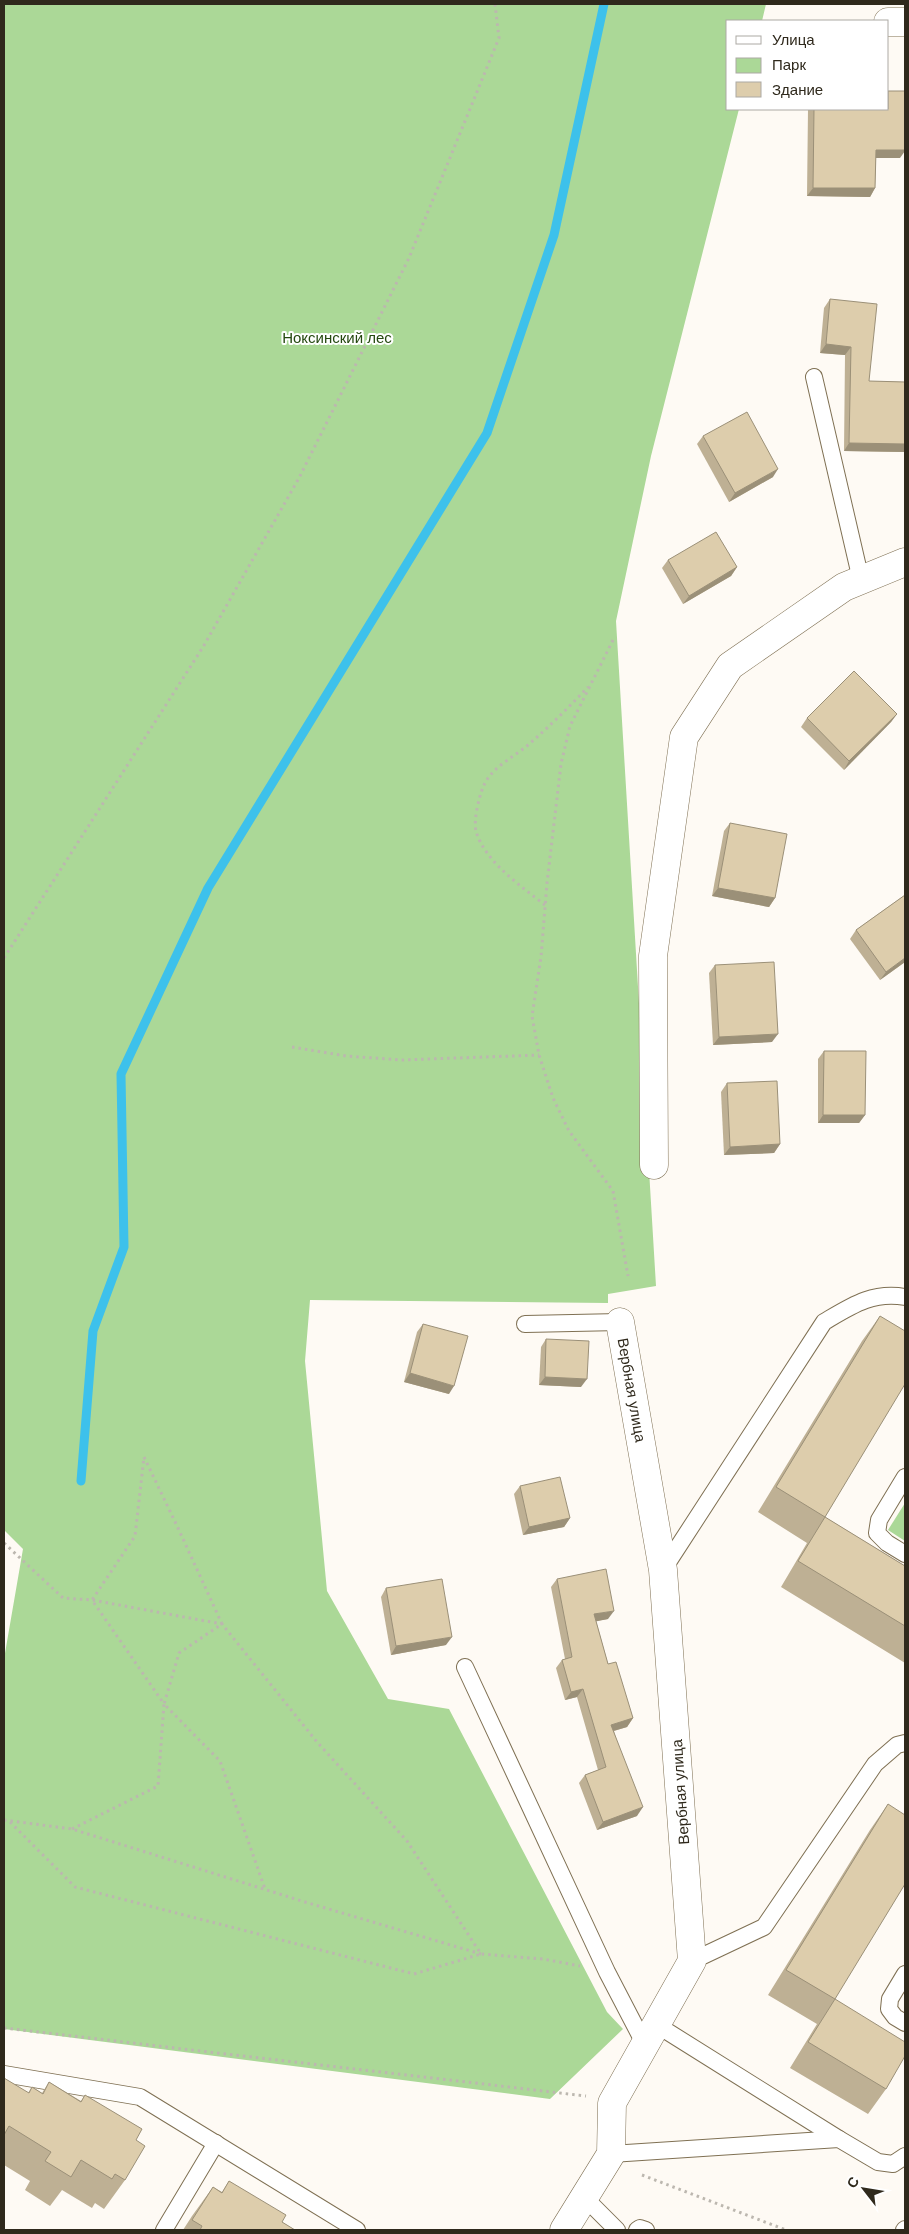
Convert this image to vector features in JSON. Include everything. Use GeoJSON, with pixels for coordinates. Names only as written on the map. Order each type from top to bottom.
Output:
{"type":"FeatureCollection","features":[{"type":"Feature","properties":{"kind":"street"},"geometry":{"type":"LineString","coordinates":[[889,22],[905,22]]}},
{"type":"Feature","properties":{"kind":"street"},"geometry":{"type":"LineString","coordinates":[[654,1165],[653,956],[684,737],[730,666],[844,587],[905,562]]}},
{"type":"Feature","properties":{"kind":"street","name":"Вербная улица"},"geometry":{"type":"LineString","coordinates":[[620,1322],[663,1570],[692,1961]]}},
{"type":"Feature","properties":{"kind":"street"},"geometry":{"type":"LineString","coordinates":[[564,2230],[608,2158],[612,2103],[692,1961]]}},
{"type":"Feature","properties":{"kind":"lane"},"geometry":{"type":"LineString","coordinates":[[814,377],[861,580]]}},
{"type":"Feature","properties":{"kind":"lane"},"geometry":{"type":"LineString","coordinates":[[663,1570],[824,1322],[859,1301],[895,1295],[905,1297]]}},
{"type":"Feature","properties":{"kind":"lane"},"geometry":{"type":"LineString","coordinates":[[525,1324],[620,1322]]}},
{"type":"Feature","properties":{"kind":"lane"},"geometry":{"type":"LineString","coordinates":[[905,1477],[879,1520],[877,1533],[887,1543],[905,1554]]}},
{"type":"Feature","properties":{"kind":"lane"},"geometry":{"type":"LineString","coordinates":[[465,1667],[607,1972],[651,2035],[878,2162],[893,2164],[905,2156]]}},
{"type":"Feature","properties":{"kind":"lane"},"geometry":{"type":"LineString","coordinates":[[692,1961],[764,1927],[875,1764],[897,1745],[905,1743]]}},
{"type":"Feature","properties":{"kind":"lane"},"geometry":{"type":"LineString","coordinates":[[905,1974],[890,1999],[889,2010],[905,2023]]}},
{"type":"Feature","properties":{"kind":"lane"},"geometry":{"type":"LineString","coordinates":[[4,2074],[140,2097],[357,2230]]}},
{"type":"Feature","properties":{"kind":"lane"},"geometry":{"type":"LineString","coordinates":[[608,2158],[839,2140]]}},
{"type":"Feature","properties":{"kind":"lane"},"geometry":{"type":"LineString","coordinates":[[164,2230],[216,2143]]}},
{"type":"Feature","properties":{"kind":"lane"},"geometry":{"type":"LineString","coordinates":[[584,2197],[617,2230]]}},
{"type":"Feature","properties":{"kind":"lane"},"geometry":{"type":"LineString","coordinates":[[636,2230],[640,2228],[646,2230]]}},
{"type":"Feature","properties":{"kind":"path"},"geometry":{"type":"LineString","coordinates":[[4,958],[203,648],[299,478],[409,258],[499,38],[495,4]]}},
{"type":"Feature","properties":{"kind":"path"},"geometry":{"type":"LineString","coordinates":[[613,640],[570,726],[562,764],[545,904],[541,957],[532,1016],[539,1055],[553,1098],[570,1131],[613,1191],[628,1276]]}},
{"type":"Feature","properties":{"kind":"path"},"geometry":{"type":"LineString","coordinates":[[545,904],[499,867],[484,847],[476,830],[477,809],[485,782],[499,766],[526,747],[591,685]]}},
{"type":"Feature","properties":{"kind":"path"},"geometry":{"type":"LineString","coordinates":[[292,1047],[346,1056],[402,1060],[539,1055]]}},
{"type":"Feature","properties":{"kind":"path"},"geometry":{"type":"LineString","coordinates":[[92,1600],[135,1536],[144,1457],[222,1624],[318,1742],[407,1841],[481,1954]]}},
{"type":"Feature","properties":{"kind":"path"},"geometry":{"type":"LineString","coordinates":[[4,1543],[63,1598],[92,1600],[222,1624]]}},
{"type":"Feature","properties":{"kind":"path"},"geometry":{"type":"LineString","coordinates":[[92,1600],[164,1704],[220,1761],[264,1889]]}},
{"type":"Feature","properties":{"kind":"path"},"geometry":{"type":"LineString","coordinates":[[72,1828],[158,1786],[164,1704],[179,1654],[222,1624]]}},
{"type":"Feature","properties":{"kind":"path"},"geometry":{"type":"LineString","coordinates":[[4,1820],[72,1828],[264,1889],[481,1954],[543,1959],[607,1972]]}},
{"type":"Feature","properties":{"kind":"path"},"geometry":{"type":"LineString","coordinates":[[10,1822],[75,1887],[414,1974],[481,1954]]}},
{"type":"Feature","properties":{"kind":"path"},"geometry":{"type":"LineString","coordinates":[[4,2028],[594,2097]]}},
{"type":"Feature","properties":{"kind":"path"},"geometry":{"type":"LineString","coordinates":[[608,2158],[786,2230]]}},
{"type":"Feature","properties":{"kind":"green space","name":"Ноксинский лес"},"geometry":{"type":"Polygon","coordinates":[[[4,4],[766,4],[762,20],[726,20],[726,110],[739,110],[651,456],[616,621],[656,1286],[608,1294],[608,1303],[310,1300],[305,1361],[327,1591],[388,1699],[449,1709],[607,2012],[623,2029],[550,2099],[4,2029],[4,1659],[23,1549],[4,1530],[4,4]]]}},
{"type":"Feature","properties":{"kind":"green space"},"geometry":{"type":"Polygon","coordinates":[[[905,1503],[905,1541],[888,1530],[905,1503]]]}},
{"type":"Feature","properties":{"kind":"building"},"geometry":{"type":"Polygon","coordinates":[[[889,91],[905,91],[905,150],[876,150],[875,188],[813,188],[814,110],[889,110],[889,91]]]}},
{"type":"Feature","properties":{"kind":"building"},"geometry":{"type":"Polygon","coordinates":[[[830,299],[877,304],[869,381],[905,382],[905,444],[849,443],[851,347],[826,344],[830,299]]]}},
{"type":"Feature","properties":{"kind":"building"},"geometry":{"type":"Polygon","coordinates":[[[747,412],[778,469],[735,493],[703,436],[747,412]]]}},
{"type":"Feature","properties":{"kind":"building"},"geometry":{"type":"Polygon","coordinates":[[[716,532],[737,567],[689,596],[668,560],[716,532]]]}},
{"type":"Feature","properties":{"kind":"building"},"geometry":{"type":"Polygon","coordinates":[[[854,671],[897,714],[849,761],[807,718],[854,671]]]}},
{"type":"Feature","properties":{"kind":"building"},"geometry":{"type":"Polygon","coordinates":[[[730,823],[787,834],[775,898],[718,888],[730,823]]]}},
{"type":"Feature","properties":{"kind":"building"},"geometry":{"type":"Polygon","coordinates":[[[905,895],[905,958],[886,972],[856,930],[905,895]]]}},
{"type":"Feature","properties":{"kind":"building"},"geometry":{"type":"Polygon","coordinates":[[[774,962],[778,1034],[719,1037],[715,965],[774,962]]]}},
{"type":"Feature","properties":{"kind":"building"},"geometry":{"type":"Polygon","coordinates":[[[824,1051],[866,1051],[865,1115],[823,1115],[824,1051]]]}},
{"type":"Feature","properties":{"kind":"building"},"geometry":{"type":"Polygon","coordinates":[[[777,1081],[780,1144],[730,1147],[727,1083],[777,1081]]]}},
{"type":"Feature","properties":{"kind":"building"},"geometry":{"type":"Polygon","coordinates":[[[880,1316],[905,1331],[905,1384],[825,1517],[776,1487],[880,1316]]]}},
{"type":"Feature","properties":{"kind":"building"},"geometry":{"type":"Polygon","coordinates":[[[423,1324],[468,1336],[454,1386],[410,1373],[423,1324]]]}},
{"type":"Feature","properties":{"kind":"building"},"geometry":{"type":"Polygon","coordinates":[[[546,1339],[589,1341],[587,1379],[545,1377],[546,1339]]]}},
{"type":"Feature","properties":{"kind":"building"},"geometry":{"type":"Polygon","coordinates":[[[560,1477],[570,1518],[529,1527],[520,1486],[560,1477]]]}},
{"type":"Feature","properties":{"kind":"building"},"geometry":{"type":"Polygon","coordinates":[[[825,1517],[905,1566],[905,1626],[798,1561],[825,1517]]]}},
{"type":"Feature","properties":{"kind":"building"},"geometry":{"type":"Polygon","coordinates":[[[606,1569],[614,1611],[594,1614],[608,1664],[616,1662],[633,1718],[611,1725],[643,1807],[603,1822],[585,1775],[606,1767],[583,1689],[571,1692],[562,1660],[572,1657],[557,1579],[606,1569]]]}},
{"type":"Feature","properties":{"kind":"building"},"geometry":{"type":"Polygon","coordinates":[[[442,1579],[452,1637],[396,1646],[386,1588],[442,1579]]]}},
{"type":"Feature","properties":{"kind":"building"},"geometry":{"type":"Polygon","coordinates":[[[888,1804],[905,1815],[905,1884],[835,1999],[786,1970],[888,1804]]]}},
{"type":"Feature","properties":{"kind":"building"},"geometry":{"type":"Polygon","coordinates":[[[835,1999],[905,2042],[905,2056],[886,2089],[808,2042],[835,1999]]]}},
{"type":"Feature","properties":{"kind":"building"},"geometry":{"type":"Polygon","coordinates":[[[4,2078],[29,2093],[32,2087],[43,2094],[49,2082],[81,2102],[85,2095],[142,2129],[136,2140],[145,2146],[125,2180],[115,2174],[112,2179],[81,2160],[71,2177],[45,2161],[51,2152],[9,2126],[4,2135],[4,2078]]]}},
{"type":"Feature","properties":{"kind":"building"},"geometry":{"type":"Polygon","coordinates":[[[229,2181],[286,2215],[282,2222],[295,2230],[200,2230],[202,2226],[192,2220],[213,2187],[222,2193],[229,2181]]]}},
{"type":"Feature","properties":{"kind":"waterway"},"geometry":{"type":"LineString","coordinates":[[81,1481],[93,1331],[124,1247],[121,1074],[208,888],[487,433],[554,235],[604,4]]}}]}
